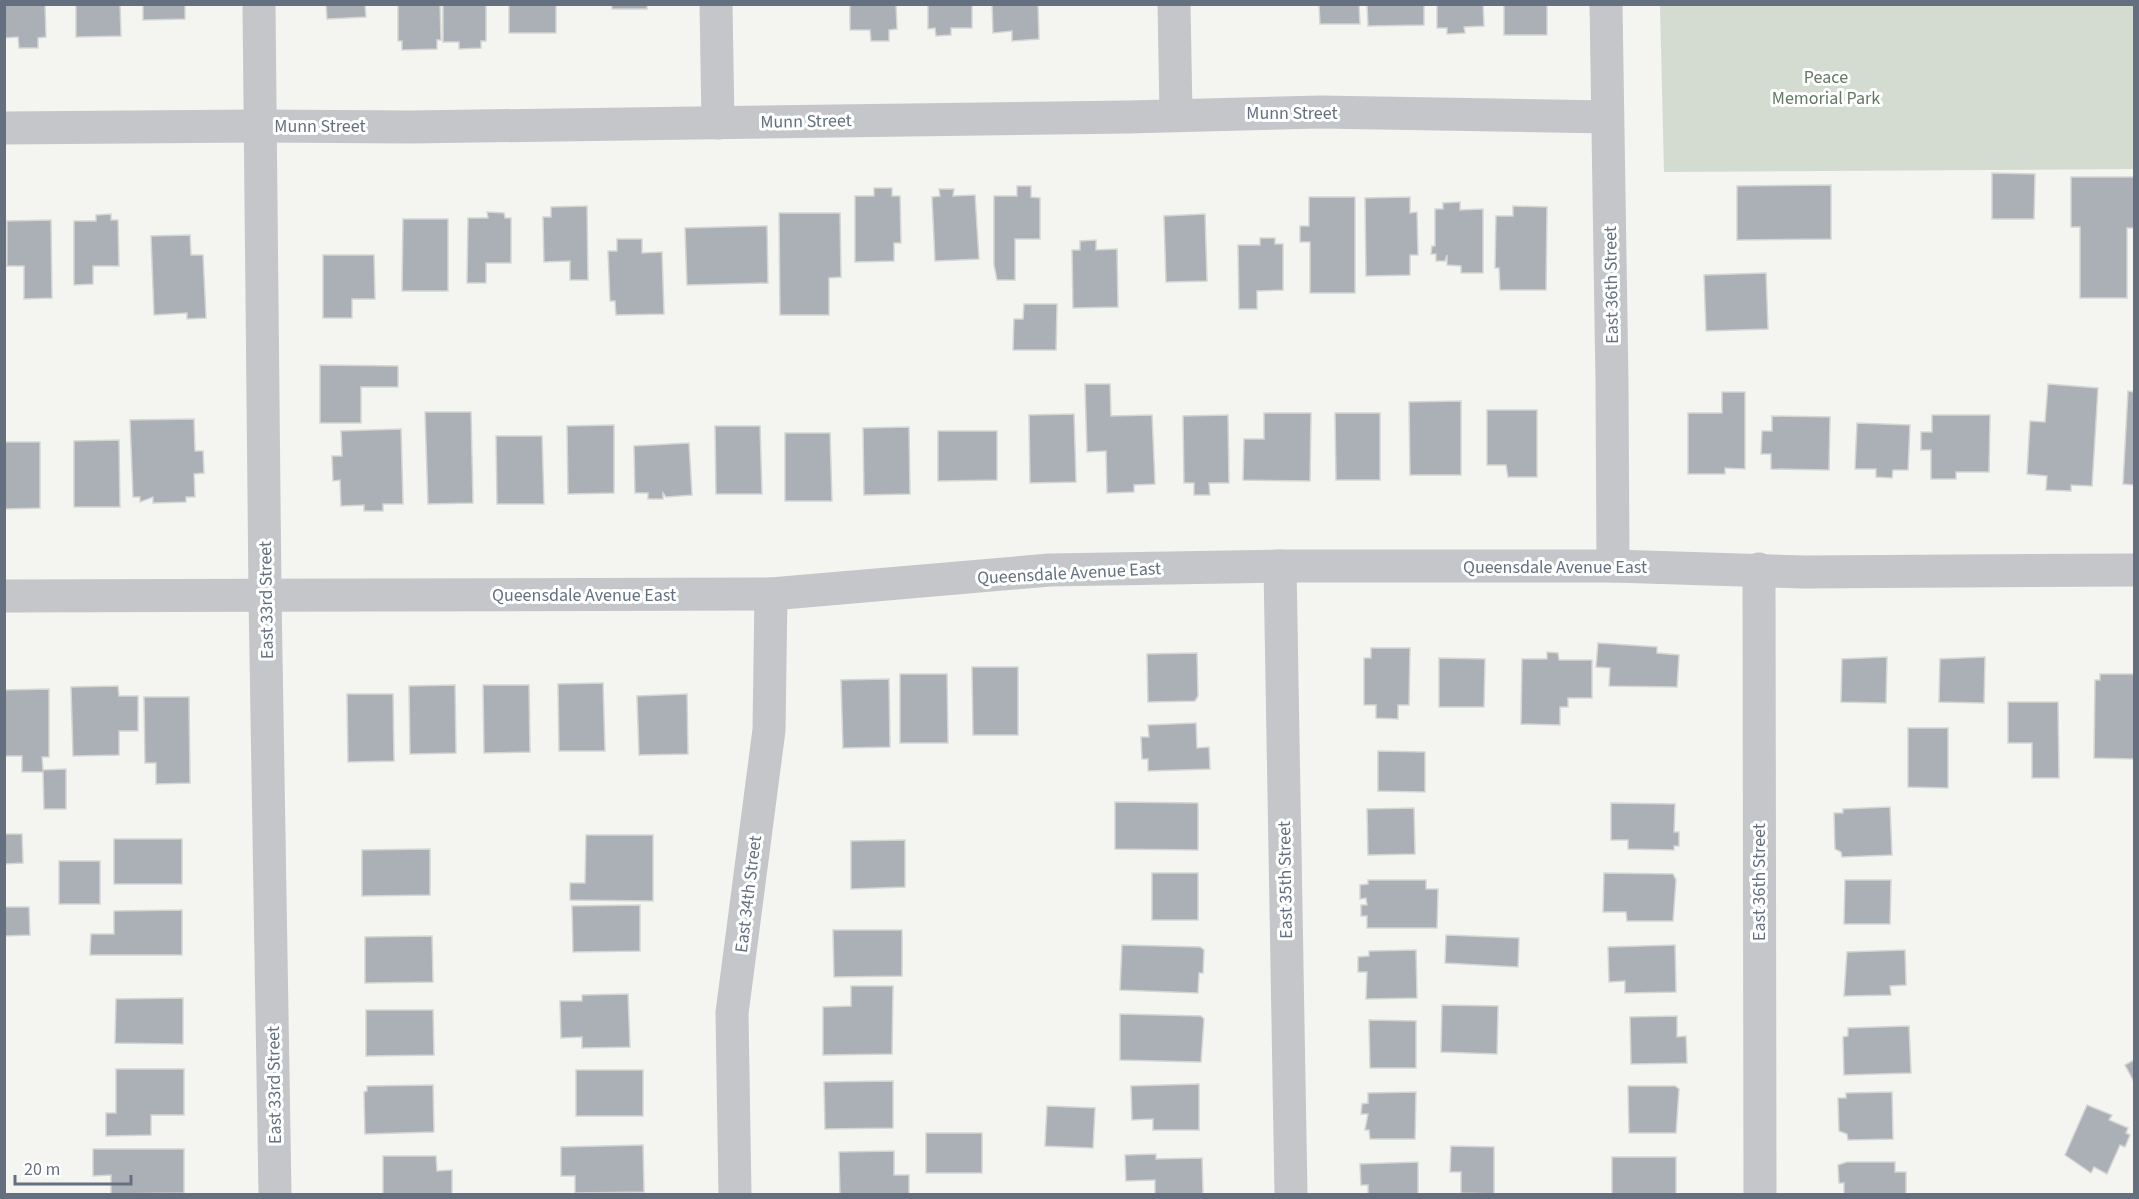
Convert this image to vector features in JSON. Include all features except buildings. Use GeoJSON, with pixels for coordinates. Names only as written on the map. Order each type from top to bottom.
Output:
{"type":"FeatureCollection","features":[{"type":"Feature","properties":{"kind":"street","name":"East 33rd Street"},"geometry":{"type":"LineString","coordinates":[[259,4],[265,596],[275,1194]]}},
{"type":"Feature","properties":{"kind":"street"},"geometry":{"type":"LineString","coordinates":[[716,4],[718,123]]}},
{"type":"Feature","properties":{"kind":"street"},"geometry":{"type":"LineString","coordinates":[[1174,4],[1176,114]]}},
{"type":"Feature","properties":{"kind":"street","name":"East 36th Street"},"geometry":{"type":"LineString","coordinates":[[1606,4],[1613,566]]}},
{"type":"Feature","properties":{"kind":"street","name":"Munn Street"},"geometry":{"type":"LineString","coordinates":[[4,128],[411,127],[1128,117],[1320,112],[1607,117]]}},
{"type":"Feature","properties":{"kind":"street","name":"Queensdale Avenue East"},"geometry":{"type":"LineString","coordinates":[[4,596],[771,594],[1050,570],[1280,566],[1613,566],[1805,572],[2134,570]]}},
{"type":"Feature","properties":{"kind":"street","name":"East 35th Street"},"geometry":{"type":"LineString","coordinates":[[1280,566],[1291,1194]]}},
{"type":"Feature","properties":{"kind":"street","name":"East 36th Street"},"geometry":{"type":"LineString","coordinates":[[1759,569],[1760,1194]]}},
{"type":"Feature","properties":{"kind":"street","name":"East 34th Street"},"geometry":{"type":"LineString","coordinates":[[735,1194],[732,1012],[769,730],[771,594]]}},
{"type":"Feature","properties":{"kind":"green space","name":"Peace Memorial Park"},"geometry":{"type":"Polygon","coordinates":[[[1660,5],[2134,5],[2134,169],[1664,172],[1660,5]]]}}]}
